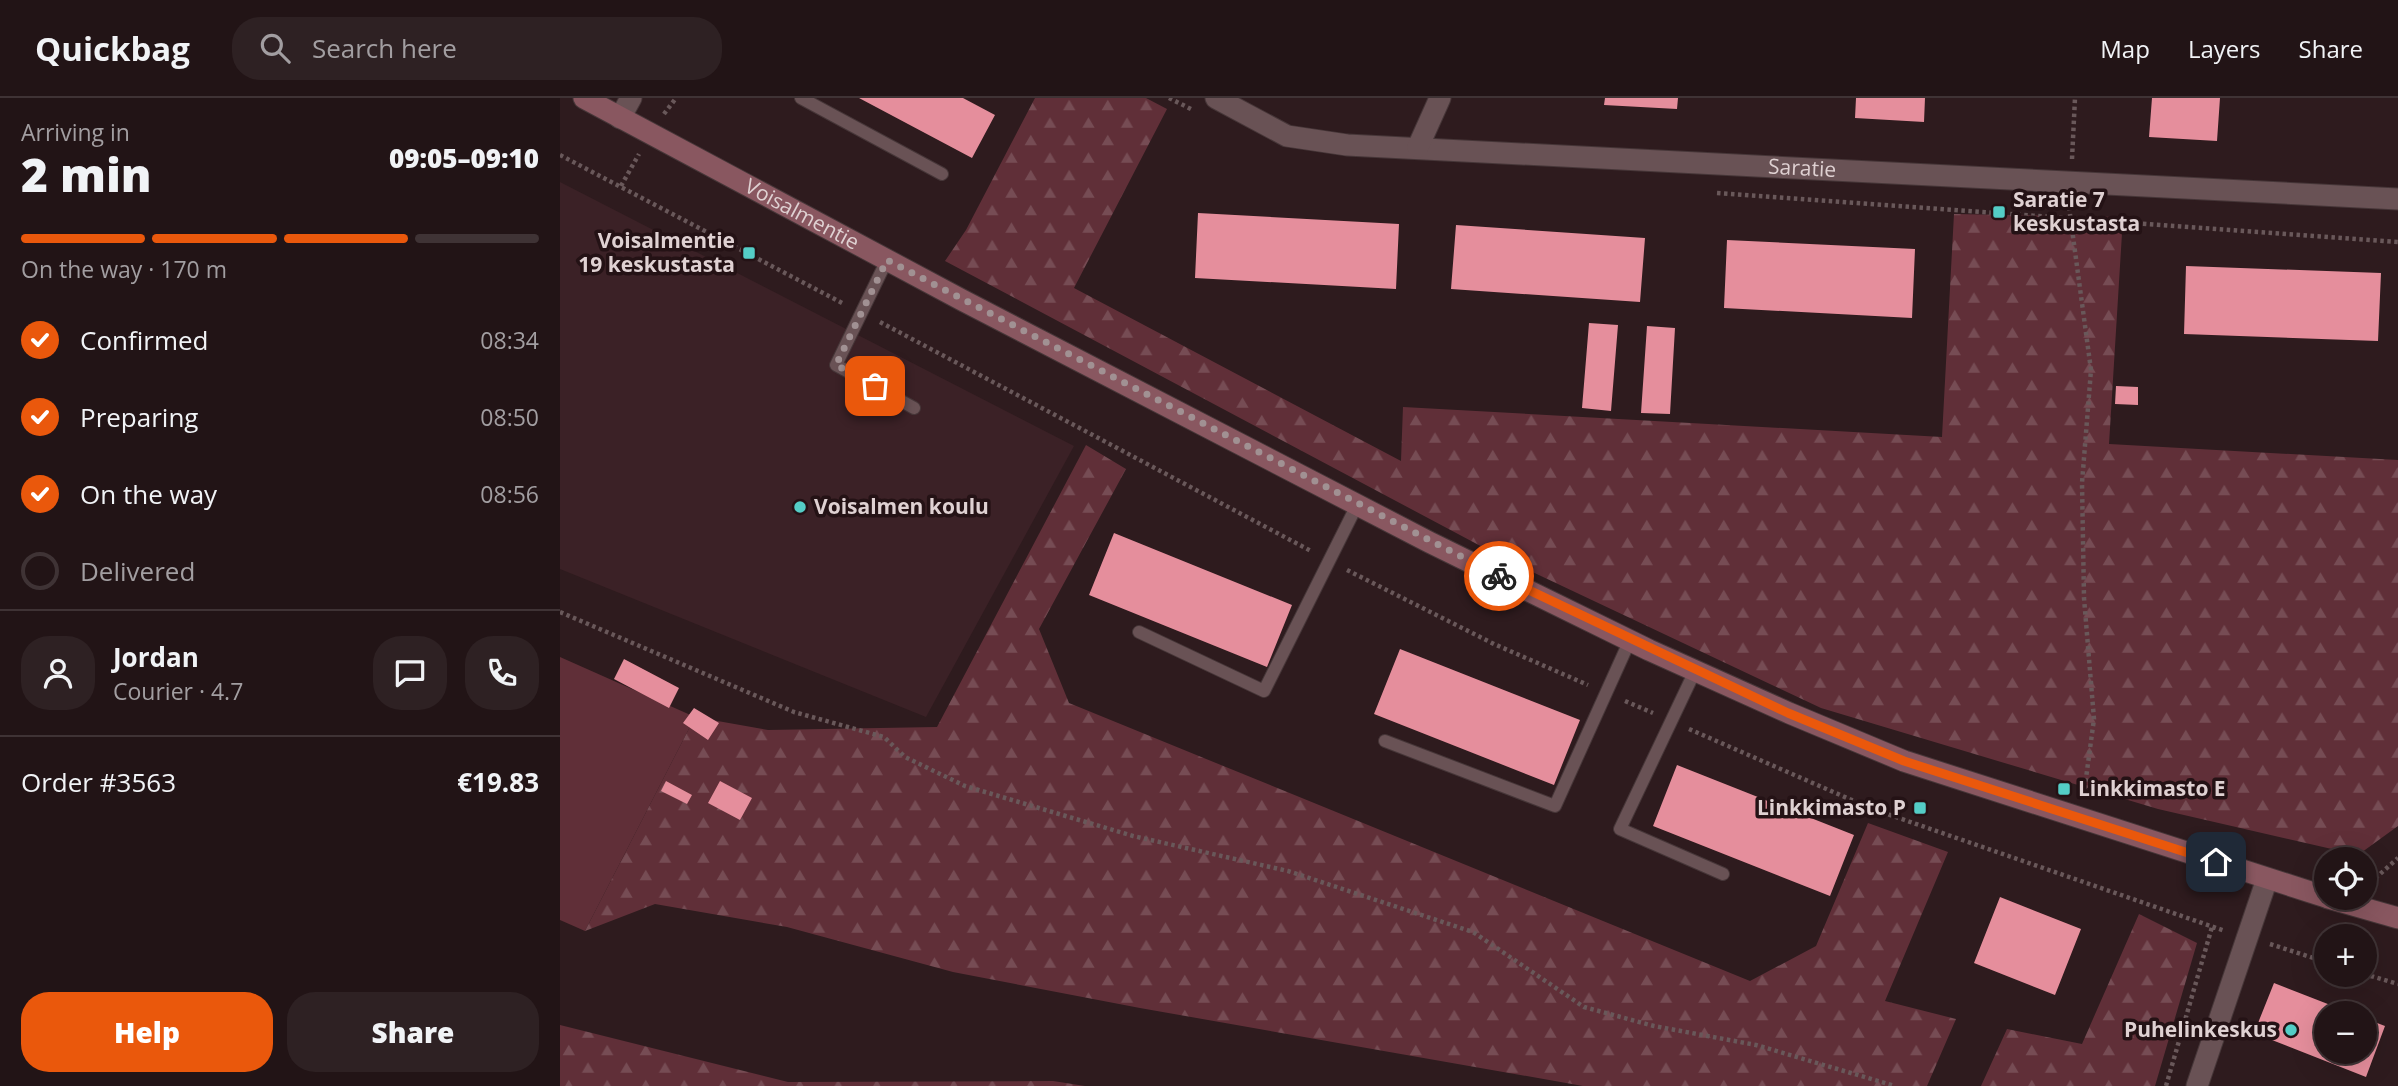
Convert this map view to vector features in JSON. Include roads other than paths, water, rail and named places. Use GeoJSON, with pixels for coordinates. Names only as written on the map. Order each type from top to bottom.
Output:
{"type":"FeatureCollection","features":[{"type":"Feature","properties":{"kind":"street","name":"Voisalmentie"},"geometry":{"type":"LineString","coordinates":[[584,98],[887,260],[1357,505],[1695,671],[1904,761],[2314,893]]}},
{"type":"Feature","properties":{"kind":"street"},"geometry":{"type":"LineString","coordinates":[[620,118],[631,98]]}},
{"type":"Feature","properties":{"kind":"street","name":"Saratie"},"geometry":{"type":"LineString","coordinates":[[1216,98],[1287,136],[1347,145],[2398,199]]}},
{"type":"Feature","properties":{"kind":"street"},"geometry":{"type":"LineString","coordinates":[[1418,147],[1440,98]]}},
{"type":"Feature","properties":{"kind":"street"},"geometry":{"type":"LineString","coordinates":[[2197,1086],[2267,879]]}},
{"type":"Feature","properties":{"kind":"lane"},"geometry":{"type":"LineString","coordinates":[[801,98],[942,174]]}},
{"type":"Feature","properties":{"kind":"lane"},"geometry":{"type":"LineString","coordinates":[[887,260],[836,365],[914,408]]}},
{"type":"Feature","properties":{"kind":"lane"},"geometry":{"type":"LineString","coordinates":[[1139,632],[1264,691],[1357,505]]}},
{"type":"Feature","properties":{"kind":"lane"},"geometry":{"type":"LineString","coordinates":[[1385,741],[1555,806],[1630,640]]}},
{"type":"Feature","properties":{"kind":"lane"},"geometry":{"type":"LineString","coordinates":[[1695,671],[1620,829],[1723,874]]}},
{"type":"Feature","properties":{"kind":"place","name":"Saratie 7 keskustasta"},"geometry":{"type":"Point","coordinates":[1999,212]}},
{"type":"Feature","properties":{"kind":"place","name":"Voisalmentie 19 keskustasta"},"geometry":{"type":"Point","coordinates":[749,253]}},
{"type":"Feature","properties":{"kind":"place","name":"Voisalmen koulu"},"geometry":{"type":"Point","coordinates":[800,507]}},
{"type":"Feature","properties":{"kind":"place","name":"Linkkimasto E"},"geometry":{"type":"Point","coordinates":[2064,789]}},
{"type":"Feature","properties":{"kind":"place","name":"Linkkimasto P"},"geometry":{"type":"Point","coordinates":[1920,808]}},
{"type":"Feature","properties":{"kind":"place","name":"Puhelinkeskus"},"geometry":{"type":"Point","coordinates":[2291,1030]}}]}
